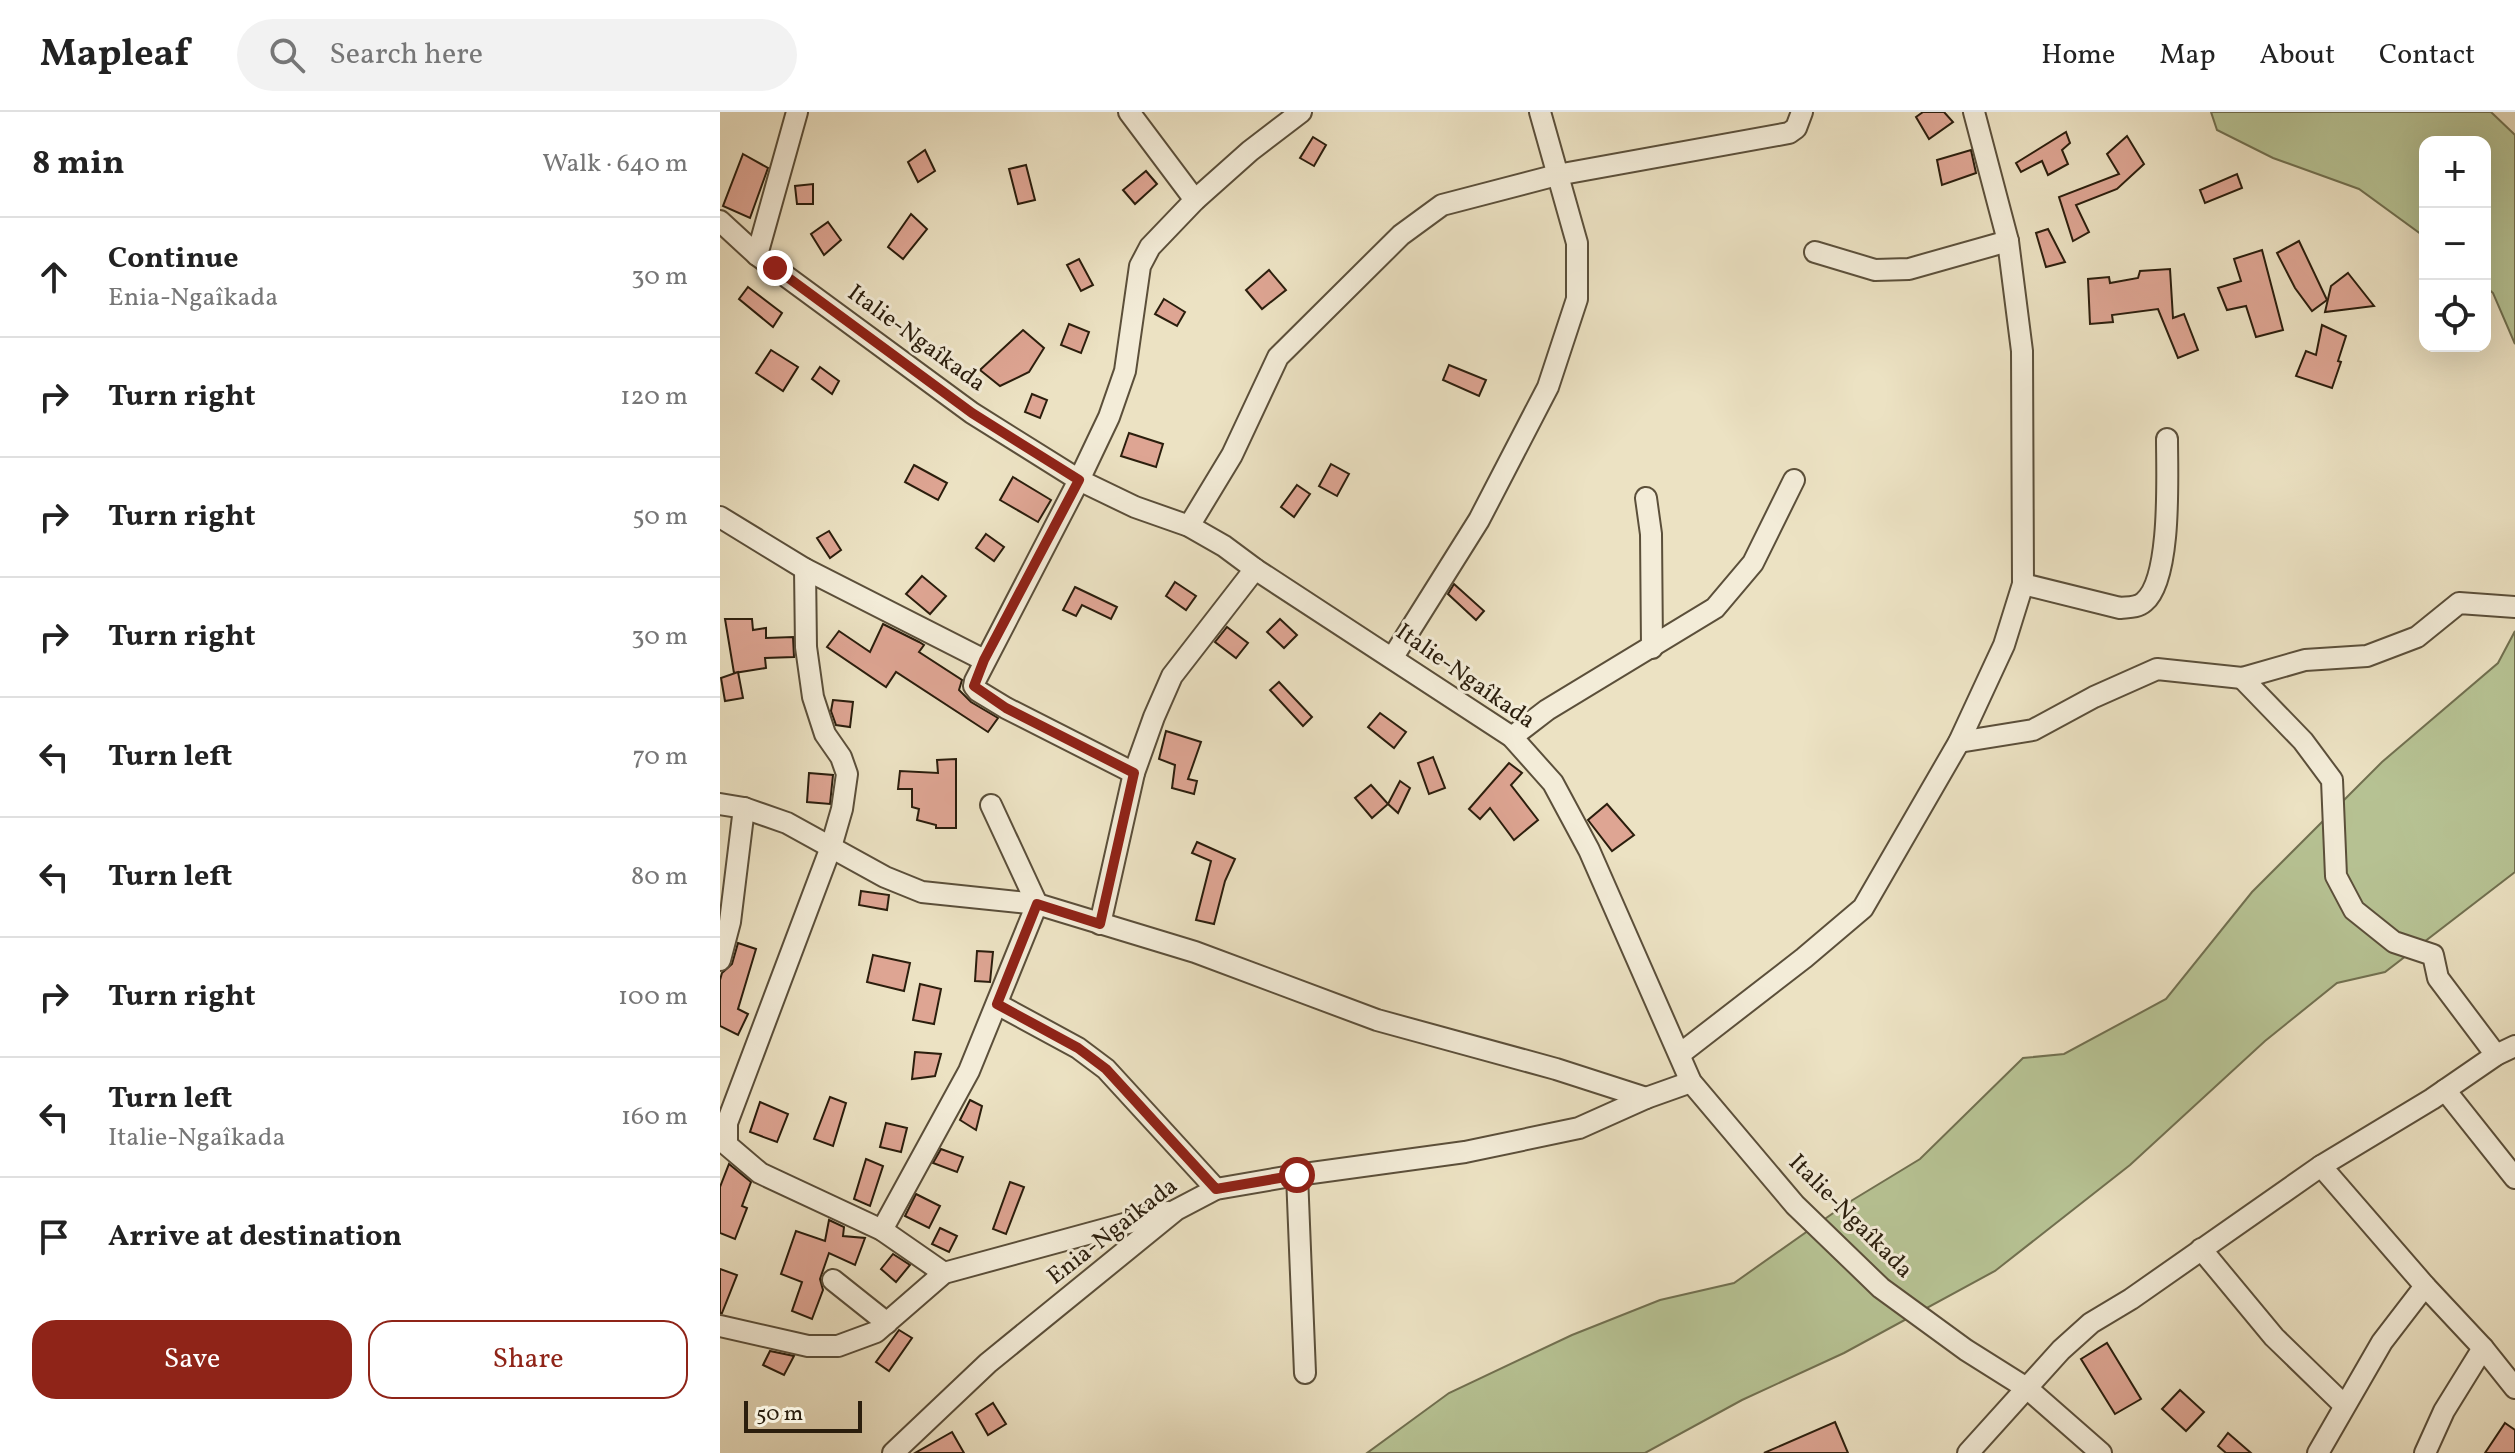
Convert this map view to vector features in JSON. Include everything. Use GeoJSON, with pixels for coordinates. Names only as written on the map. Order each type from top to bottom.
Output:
{"type":"FeatureCollection","features":[{"type":"Feature","properties":{"kind":"street"},"geometry":{"type":"LineString","coordinates":[[757,255],[797,112]]}},
{"type":"Feature","properties":{"kind":"street"},"geometry":{"type":"LineString","coordinates":[[1129,112],[1195,200]]}},
{"type":"Feature","properties":{"kind":"street"},"geometry":{"type":"LineString","coordinates":[[1134,773],[1006,708],[974,686],[984,660],[1109,417],[1125,371],[1140,266],[1150,247],[1195,200],[1250,151],[1301,112]]}},
{"type":"Feature","properties":{"kind":"street"},"geometry":{"type":"LineString","coordinates":[[1393,657],[1479,520],[1548,387],[1577,299],[1577,243],[1540,112]]}},
{"type":"Feature","properties":{"kind":"street"},"geometry":{"type":"LineString","coordinates":[[1189,526],[1232,455],[1278,357],[1401,235],[1442,205],[1557,175],[1789,133],[1796,128],[1802,112]]}},
{"type":"Feature","properties":{"kind":"street"},"geometry":{"type":"LineString","coordinates":[[1680,1054],[1863,908],[1959,742],[2004,645],[2023,584],[2022,351],[2008,241],[1974,112]]}},
{"type":"Feature","properties":{"kind":"street","name":"Italie-Ngaîkada"},"geometry":{"type":"LineString","coordinates":[[721,224],[757,255],[972,413],[1079,480],[1135,507],[1189,526],[1224,546],[1512,737],[1553,783],[1589,850],[1691,1082],[1795,1205],[1881,1288],[1966,1350],[2028,1389],[2101,1453]]}},
{"type":"Feature","properties":{"kind":"street"},"geometry":{"type":"LineString","coordinates":[[1815,252],[1875,270],[1909,269],[2008,241]]}},
{"type":"Feature","properties":{"kind":"street"},"geometry":{"type":"LineString","coordinates":[[2023,584],[2120,608],[2136,607],[2147,600],[2156,581],[2168,523],[2167,439]]}},
{"type":"Feature","properties":{"kind":"street"},"geometry":{"type":"LineString","coordinates":[[1512,737],[1547,710],[1715,608],[1753,563],[1794,480]]}},
{"type":"Feature","properties":{"kind":"street"},"geometry":{"type":"LineString","coordinates":[[1646,498],[1651,534],[1652,648]]}},
{"type":"Feature","properties":{"kind":"street"},"geometry":{"type":"LineString","coordinates":[[720,517],[805,569],[984,660]]}},
{"type":"Feature","properties":{"kind":"street"},"geometry":{"type":"LineString","coordinates":[[805,569],[806,647],[813,697],[825,734],[841,757],[847,774],[842,809],[831,847],[724,1123],[727,1145],[760,1173],[882,1230],[944,1273]]}},
{"type":"Feature","properties":{"kind":"street"},"geometry":{"type":"LineString","coordinates":[[1100,924],[1134,773],[1154,717],[1172,676],[1255,569]]}},
{"type":"Feature","properties":{"kind":"street"},"geometry":{"type":"LineString","coordinates":[[1959,742],[2033,730],[2094,697],[2157,669],[2242,678],[2305,660],[2367,656],[2417,637],[2459,603],[2515,607]]}},
{"type":"Feature","properties":{"kind":"street"},"geometry":{"type":"LineString","coordinates":[[1968,1453],[2061,1350],[2091,1323],[2321,1166],[2506,1051],[2438,978],[2433,955],[2394,942],[2354,910],[2336,876],[2332,780],[2303,741],[2242,678]]}},
{"type":"Feature","properties":{"kind":"street"},"geometry":{"type":"LineString","coordinates":[[720,804],[744,808],[787,823],[885,877],[922,892],[1037,904],[1195,952],[1377,1020],[1556,1069],[1646,1098]]}},
{"type":"Feature","properties":{"kind":"street"},"geometry":{"type":"LineString","coordinates":[[882,1230],[969,1071],[1037,904],[991,805]]}},
{"type":"Feature","properties":{"kind":"street"},"geometry":{"type":"LineString","coordinates":[[720,960],[730,922],[744,808]]}},
{"type":"Feature","properties":{"kind":"street"},"geometry":{"type":"LineString","coordinates":[[997,1004],[1078,1048],[1106,1069],[1216,1189]]}},
{"type":"Feature","properties":{"kind":"street","name":"Enia-Ngaîkada"},"geometry":{"type":"LineString","coordinates":[[893,1453],[988,1363],[1176,1210],[1216,1189],[1465,1152],[1579,1128],[1691,1082]]}},
{"type":"Feature","properties":{"kind":"street"},"geometry":{"type":"LineString","coordinates":[[2445,1090],[2515,1178]]}},
{"type":"Feature","properties":{"kind":"street"},"geometry":{"type":"LineString","coordinates":[[2321,1166],[2515,1388]]}},
{"type":"Feature","properties":{"kind":"street"},"geometry":{"type":"LineString","coordinates":[[1297,1175],[1305,1373]]}},
{"type":"Feature","properties":{"kind":"street"},"geometry":{"type":"LineString","coordinates":[[720,1326],[808,1346],[838,1346],[876,1332],[944,1273],[1176,1210]]}},
{"type":"Feature","properties":{"kind":"street"},"geometry":{"type":"LineString","coordinates":[[2201,1249],[2274,1337],[2344,1405]]}},
{"type":"Feature","properties":{"kind":"street"},"geometry":{"type":"LineString","coordinates":[[833,1280],[887,1323]]}},
{"type":"Feature","properties":{"kind":"street"},"geometry":{"type":"LineString","coordinates":[[2318,1453],[2382,1342],[2425,1286]]}},
{"type":"Feature","properties":{"kind":"street"},"geometry":{"type":"LineString","coordinates":[[2425,1453],[2444,1411],[2483,1348]]}},
{"type":"Feature","properties":{"kind":"green space"},"geometry":{"type":"Polygon","coordinates":[[[2211,112],[2491,112],[2515,135],[2515,344],[2491,291],[2491,136],[2419,136],[2419,233],[2359,189],[2273,158],[2217,130],[2211,112]]]}},
{"type":"Feature","properties":{"kind":"green space"},"geometry":{"type":"Polygon","coordinates":[[[2515,631],[2515,872],[2385,972],[2337,983],[2265,1041],[2130,1165],[1995,1271],[1844,1353],[1742,1400],[1645,1453],[1367,1453],[1449,1393],[1572,1335],[1660,1300],[1734,1283],[1846,1204],[1920,1159],[2023,1058],[2064,1054],[2166,999],[2252,892],[2382,762],[2498,663],[2515,631]]]}},
{"type":"Feature","properties":{"kind":"building"},"geometry":{"type":"Polygon","coordinates":[[[1923,112],[1944,112],[1953,122],[1929,139],[1916,117],[1923,112]]]}},
{"type":"Feature","properties":{"kind":"building"},"geometry":{"type":"Polygon","coordinates":[[[2066,132],[2070,143],[2062,150],[2068,164],[2048,175],[2042,161],[2021,172],[2016,163],[2066,132]]]}},
{"type":"Feature","properties":{"kind":"building"},"geometry":{"type":"Polygon","coordinates":[[[2127,136],[2144,164],[2117,189],[2076,205],[2089,232],[2073,241],[2059,197],[2119,174],[2107,154],[2127,136]]]}},
{"type":"Feature","properties":{"kind":"building"},"geometry":{"type":"Polygon","coordinates":[[[1313,137],[1326,145],[1314,166],[1300,158],[1313,137]]]}},
{"type":"Feature","properties":{"kind":"building"},"geometry":{"type":"Polygon","coordinates":[[[925,150],[935,171],[918,182],[908,162],[925,150]]]}},
{"type":"Feature","properties":{"kind":"building"},"geometry":{"type":"Polygon","coordinates":[[[1971,150],[1976,173],[1942,185],[1937,160],[1971,150]]]}},
{"type":"Feature","properties":{"kind":"building"},"geometry":{"type":"Polygon","coordinates":[[[743,154],[768,168],[750,218],[723,206],[743,154]]]}},
{"type":"Feature","properties":{"kind":"building"},"geometry":{"type":"Polygon","coordinates":[[[1026,165],[1035,200],[1018,204],[1009,169],[1026,165]]]}},
{"type":"Feature","properties":{"kind":"building"},"geometry":{"type":"Polygon","coordinates":[[[1146,171],[1157,184],[1135,204],[1123,190],[1146,171]]]}},
{"type":"Feature","properties":{"kind":"building"},"geometry":{"type":"Polygon","coordinates":[[[2237,174],[2242,188],[2205,203],[2200,190],[2237,174]]]}},
{"type":"Feature","properties":{"kind":"building"},"geometry":{"type":"Polygon","coordinates":[[[813,184],[813,204],[797,204],[795,186],[813,184]]]}},
{"type":"Feature","properties":{"kind":"building"},"geometry":{"type":"Polygon","coordinates":[[[911,214],[927,229],[903,259],[888,247],[911,214]]]}},
{"type":"Feature","properties":{"kind":"building"},"geometry":{"type":"Polygon","coordinates":[[[828,222],[841,240],[824,255],[811,234],[828,222]]]}},
{"type":"Feature","properties":{"kind":"building"},"geometry":{"type":"Polygon","coordinates":[[[2048,229],[2065,262],[2046,267],[2036,233],[2048,229]]]}},
{"type":"Feature","properties":{"kind":"building"},"geometry":{"type":"Polygon","coordinates":[[[2299,241],[2327,300],[2312,311],[2295,288],[2277,253],[2299,241]]]}},
{"type":"Feature","properties":{"kind":"building"},"geometry":{"type":"Polygon","coordinates":[[[2262,250],[2283,330],[2256,337],[2246,306],[2227,310],[2218,288],[2241,281],[2234,259],[2262,250]]]}},
{"type":"Feature","properties":{"kind":"building"},"geometry":{"type":"Polygon","coordinates":[[[1079,259],[1093,285],[1081,291],[1067,265],[1079,259]]]}},
{"type":"Feature","properties":{"kind":"building"},"geometry":{"type":"Polygon","coordinates":[[[2170,269],[2173,318],[2184,314],[2198,350],[2178,358],[2158,309],[2112,315],[2113,322],[2090,324],[2088,279],[2109,277],[2110,283],[2138,278],[2140,271],[2170,269]]]}},
{"type":"Feature","properties":{"kind":"building"},"geometry":{"type":"Polygon","coordinates":[[[1269,270],[1286,290],[1262,309],[1246,290],[1269,270]]]}},
{"type":"Feature","properties":{"kind":"building"},"geometry":{"type":"Polygon","coordinates":[[[2348,273],[2374,306],[2325,312],[2331,286],[2348,273]]]}},
{"type":"Feature","properties":{"kind":"building"},"geometry":{"type":"Polygon","coordinates":[[[748,287],[782,313],[773,327],[739,299],[748,287]]]}},
{"type":"Feature","properties":{"kind":"building"},"geometry":{"type":"Polygon","coordinates":[[[1164,299],[1185,312],[1177,326],[1155,314],[1164,299]]]}},
{"type":"Feature","properties":{"kind":"building"},"geometry":{"type":"Polygon","coordinates":[[[1069,324],[1089,332],[1081,353],[1061,345],[1069,324]]]}},
{"type":"Feature","properties":{"kind":"building"},"geometry":{"type":"Polygon","coordinates":[[[2322,325],[2346,336],[2332,388],[2296,376],[2306,351],[2316,355],[2322,325]]]}},
{"type":"Feature","properties":{"kind":"building"},"geometry":{"type":"Polygon","coordinates":[[[1023,330],[1044,348],[1029,372],[1000,386],[980,370],[1023,330]]]}},
{"type":"Feature","properties":{"kind":"building"},"geometry":{"type":"Polygon","coordinates":[[[771,350],[798,367],[783,391],[756,373],[771,350]]]}},
{"type":"Feature","properties":{"kind":"building"},"geometry":{"type":"Polygon","coordinates":[[[1449,365],[1486,380],[1479,396],[1443,380],[1449,365]]]}},
{"type":"Feature","properties":{"kind":"building"},"geometry":{"type":"Polygon","coordinates":[[[820,367],[839,381],[832,394],[812,379],[820,367]]]}},
{"type":"Feature","properties":{"kind":"building"},"geometry":{"type":"Polygon","coordinates":[[[1032,394],[1047,400],[1040,418],[1025,412],[1032,394]]]}},
{"type":"Feature","properties":{"kind":"building"},"geometry":{"type":"Polygon","coordinates":[[[1129,433],[1163,444],[1156,467],[1121,456],[1129,433]]]}},
{"type":"Feature","properties":{"kind":"building"},"geometry":{"type":"Polygon","coordinates":[[[1331,464],[1349,474],[1337,496],[1319,486],[1331,464]]]}},
{"type":"Feature","properties":{"kind":"building"},"geometry":{"type":"Polygon","coordinates":[[[914,465],[947,483],[938,500],[905,482],[914,465]]]}},
{"type":"Feature","properties":{"kind":"building"},"geometry":{"type":"Polygon","coordinates":[[[1013,477],[1051,500],[1038,522],[1000,500],[1013,477]]]}},
{"type":"Feature","properties":{"kind":"building"},"geometry":{"type":"Polygon","coordinates":[[[1297,485],[1310,494],[1294,517],[1281,507],[1297,485]]]}},
{"type":"Feature","properties":{"kind":"building"},"geometry":{"type":"Polygon","coordinates":[[[829,531],[841,550],[830,558],[817,538],[829,531]]]}},
{"type":"Feature","properties":{"kind":"building"},"geometry":{"type":"Polygon","coordinates":[[[986,534],[1004,547],[994,561],[976,548],[986,534]]]}},
{"type":"Feature","properties":{"kind":"building"},"geometry":{"type":"Polygon","coordinates":[[[922,576],[946,596],[930,614],[906,594],[922,576]]]}},
{"type":"Feature","properties":{"kind":"building"},"geometry":{"type":"Polygon","coordinates":[[[1175,582],[1196,596],[1186,610],[1166,596],[1175,582]]]}},
{"type":"Feature","properties":{"kind":"building"},"geometry":{"type":"Polygon","coordinates":[[[1454,584],[1484,611],[1476,620],[1448,594],[1454,584]]]}},
{"type":"Feature","properties":{"kind":"building"},"geometry":{"type":"Polygon","coordinates":[[[1075,587],[1117,607],[1111,619],[1082,605],[1076,616],[1063,610],[1075,587]]]}},
{"type":"Feature","properties":{"kind":"building"},"geometry":{"type":"Polygon","coordinates":[[[725,619],[752,619],[753,630],[766,628],[766,638],[793,637],[794,657],[765,658],[766,668],[734,673],[725,619]]]}},
{"type":"Feature","properties":{"kind":"building"},"geometry":{"type":"Polygon","coordinates":[[[1280,619],[1297,635],[1284,648],[1267,632],[1280,619]]]}},
{"type":"Feature","properties":{"kind":"building"},"geometry":{"type":"Polygon","coordinates":[[[883,624],[924,645],[919,652],[962,680],[959,690],[971,702],[998,718],[988,732],[896,672],[886,687],[827,647],[839,631],[870,652],[883,624]]]}},
{"type":"Feature","properties":{"kind":"building"},"geometry":{"type":"Polygon","coordinates":[[[1227,627],[1248,643],[1236,658],[1215,642],[1227,627]]]}},
{"type":"Feature","properties":{"kind":"building"},"geometry":{"type":"Polygon","coordinates":[[[738,672],[743,698],[725,701],[721,678],[738,672]]]}},
{"type":"Feature","properties":{"kind":"building"},"geometry":{"type":"Polygon","coordinates":[[[1279,682],[1312,717],[1303,726],[1270,690],[1279,682]]]}},
{"type":"Feature","properties":{"kind":"building"},"geometry":{"type":"Polygon","coordinates":[[[833,700],[853,702],[850,727],[836,725],[831,711],[833,700]]]}},
{"type":"Feature","properties":{"kind":"building"},"geometry":{"type":"Polygon","coordinates":[[[1380,713],[1406,732],[1394,748],[1368,727],[1380,713]]]}},
{"type":"Feature","properties":{"kind":"building"},"geometry":{"type":"Polygon","coordinates":[[[1166,731],[1201,742],[1188,779],[1197,781],[1194,794],[1172,788],[1175,765],[1159,759],[1166,731]]]}},
{"type":"Feature","properties":{"kind":"building"},"geometry":{"type":"Polygon","coordinates":[[[1433,757],[1445,788],[1429,794],[1418,763],[1433,757]]]}},
{"type":"Feature","properties":{"kind":"building"},"geometry":{"type":"Polygon","coordinates":[[[956,759],[956,828],[936,828],[936,825],[917,820],[919,809],[912,807],[912,789],[898,789],[900,771],[938,773],[937,760],[956,759]]]}},
{"type":"Feature","properties":{"kind":"building"},"geometry":{"type":"Polygon","coordinates":[[[1509,763],[1522,773],[1511,785],[1538,820],[1514,840],[1490,808],[1480,819],[1469,809],[1509,763]]]}},
{"type":"Feature","properties":{"kind":"building"},"geometry":{"type":"Polygon","coordinates":[[[809,773],[833,775],[830,804],[807,802],[809,773]]]}},
{"type":"Feature","properties":{"kind":"building"},"geometry":{"type":"Polygon","coordinates":[[[1400,781],[1410,788],[1398,813],[1388,804],[1400,781]]]}},
{"type":"Feature","properties":{"kind":"building"},"geometry":{"type":"Polygon","coordinates":[[[1371,785],[1388,804],[1372,818],[1355,798],[1371,785]]]}},
{"type":"Feature","properties":{"kind":"building"},"geometry":{"type":"Polygon","coordinates":[[[1607,804],[1634,835],[1612,851],[1588,820],[1607,804]]]}},
{"type":"Feature","properties":{"kind":"building"},"geometry":{"type":"Polygon","coordinates":[[[1197,842],[1235,859],[1225,881],[1214,924],[1196,920],[1211,861],[1192,853],[1197,842]]]}},
{"type":"Feature","properties":{"kind":"building"},"geometry":{"type":"Polygon","coordinates":[[[861,891],[889,895],[887,910],[859,905],[861,891]]]}},
{"type":"Feature","properties":{"kind":"building"},"geometry":{"type":"Polygon","coordinates":[[[738,943],[756,949],[738,1009],[748,1014],[738,1035],[720,1026],[720,980],[722,973],[732,964],[738,943]]]}},
{"type":"Feature","properties":{"kind":"building"},"geometry":{"type":"Polygon","coordinates":[[[977,951],[993,952],[990,982],[975,981],[977,951]]]}},
{"type":"Feature","properties":{"kind":"building"},"geometry":{"type":"Polygon","coordinates":[[[873,955],[910,963],[904,991],[867,982],[873,955]]]}},
{"type":"Feature","properties":{"kind":"building"},"geometry":{"type":"Polygon","coordinates":[[[920,984],[941,989],[934,1024],[913,1020],[920,984]]]}},
{"type":"Feature","properties":{"kind":"building"},"geometry":{"type":"Polygon","coordinates":[[[915,1052],[941,1054],[935,1076],[912,1079],[915,1052]]]}},
{"type":"Feature","properties":{"kind":"building"},"geometry":{"type":"Polygon","coordinates":[[[830,1097],[846,1103],[833,1146],[814,1139],[830,1097]]]}},
{"type":"Feature","properties":{"kind":"building"},"geometry":{"type":"Polygon","coordinates":[[[970,1100],[982,1106],[976,1130],[960,1120],[970,1100]]]}},
{"type":"Feature","properties":{"kind":"building"},"geometry":{"type":"Polygon","coordinates":[[[760,1102],[788,1114],[777,1142],[750,1132],[760,1102]]]}},
{"type":"Feature","properties":{"kind":"building"},"geometry":{"type":"Polygon","coordinates":[[[886,1123],[907,1128],[901,1152],[880,1147],[886,1123]]]}},
{"type":"Feature","properties":{"kind":"building"},"geometry":{"type":"Polygon","coordinates":[[[941,1149],[963,1157],[957,1172],[933,1163],[941,1149]]]}},
{"type":"Feature","properties":{"kind":"building"},"geometry":{"type":"Polygon","coordinates":[[[866,1159],[883,1166],[870,1206],[854,1199],[866,1159]]]}},
{"type":"Feature","properties":{"kind":"building"},"geometry":{"type":"Polygon","coordinates":[[[729,1164],[751,1182],[742,1206],[747,1208],[735,1239],[720,1233],[720,1187],[729,1164]]]}},
{"type":"Feature","properties":{"kind":"building"},"geometry":{"type":"Polygon","coordinates":[[[1010,1182],[1024,1187],[1006,1234],[993,1229],[1010,1182]]]}},
{"type":"Feature","properties":{"kind":"building"},"geometry":{"type":"Polygon","coordinates":[[[916,1194],[940,1206],[929,1228],[905,1216],[916,1194]]]}},
{"type":"Feature","properties":{"kind":"building"},"geometry":{"type":"Polygon","coordinates":[[[829,1220],[844,1227],[843,1236],[865,1238],[855,1265],[829,1253],[820,1279],[823,1290],[812,1319],[792,1311],[802,1282],[781,1274],[796,1231],[825,1241],[829,1220]]]}},
{"type":"Feature","properties":{"kind":"building"},"geometry":{"type":"Polygon","coordinates":[[[940,1228],[957,1236],[949,1252],[932,1244],[940,1228]]]}},
{"type":"Feature","properties":{"kind":"building"},"geometry":{"type":"Polygon","coordinates":[[[893,1254],[910,1265],[896,1282],[881,1269],[893,1254]]]}},
{"type":"Feature","properties":{"kind":"building"},"geometry":{"type":"Polygon","coordinates":[[[720,1269],[737,1275],[722,1313],[720,1313],[720,1269]]]}},
{"type":"Feature","properties":{"kind":"building"},"geometry":{"type":"Polygon","coordinates":[[[899,1330],[912,1338],[889,1371],[876,1362],[899,1330]]]}},
{"type":"Feature","properties":{"kind":"building"},"geometry":{"type":"Polygon","coordinates":[[[2107,1343],[2141,1399],[2115,1414],[2081,1359],[2107,1343]]]}},
{"type":"Feature","properties":{"kind":"building"},"geometry":{"type":"Polygon","coordinates":[[[770,1351],[794,1356],[784,1375],[763,1365],[770,1351]]]}},
{"type":"Feature","properties":{"kind":"building"},"geometry":{"type":"Polygon","coordinates":[[[2180,1390],[2204,1412],[2186,1431],[2162,1409],[2180,1390]]]}},
{"type":"Feature","properties":{"kind":"building"},"geometry":{"type":"Polygon","coordinates":[[[993,1403],[1006,1424],[988,1435],[976,1414],[993,1403]]]}},
{"type":"Feature","properties":{"kind":"building"},"geometry":{"type":"Polygon","coordinates":[[[1835,1422],[1848,1453],[1764,1453],[1835,1422]]]}},
{"type":"Feature","properties":{"kind":"building"},"geometry":{"type":"Polygon","coordinates":[[[2505,1423],[2515,1430],[2515,1453],[2485,1453],[2505,1423]]]}},
{"type":"Feature","properties":{"kind":"building"},"geometry":{"type":"Polygon","coordinates":[[[952,1432],[964,1453],[915,1453],[952,1432]]]}},
{"type":"Feature","properties":{"kind":"building"},"geometry":{"type":"Polygon","coordinates":[[[2228,1433],[2251,1453],[2226,1453],[2218,1446],[2228,1433]]]}},
{"type":"Feature","properties":{"kind":"route"},"geometry":{"type":"LineString","coordinates":[[775,268],[972,413],[1079,480],[984,660],[974,686],[1006,708],[1134,773],[1100,924],[1037,904],[997,1004],[1078,1048],[1106,1069],[1216,1189],[1297,1175]]}}]}
